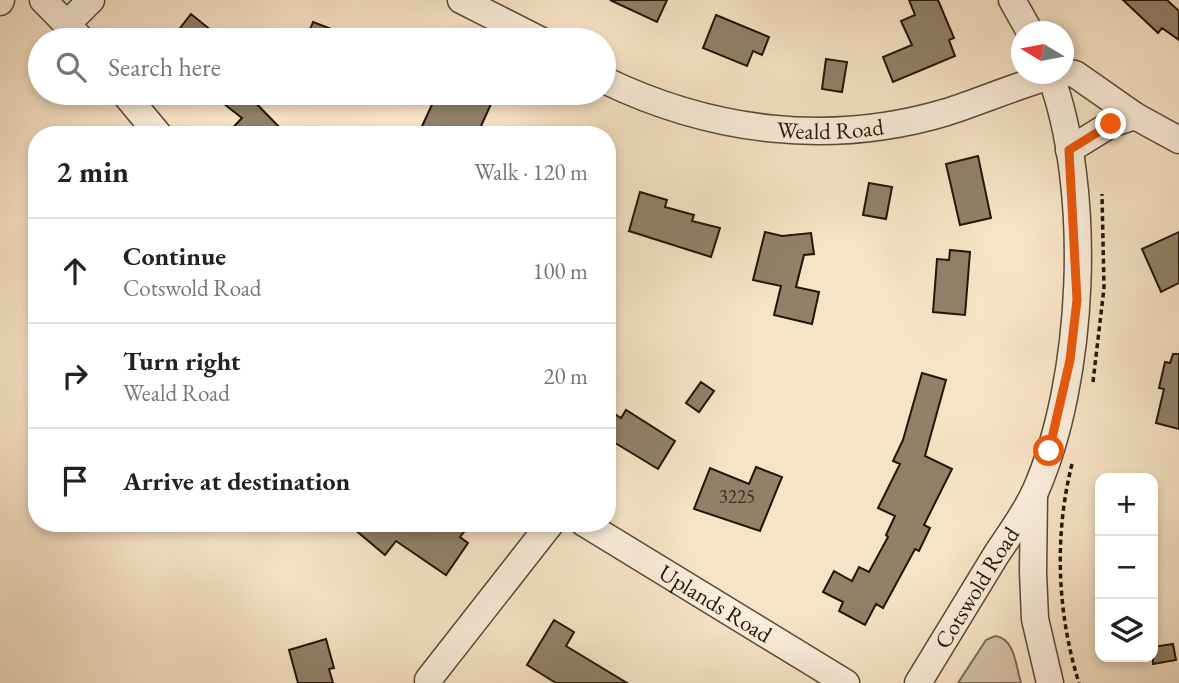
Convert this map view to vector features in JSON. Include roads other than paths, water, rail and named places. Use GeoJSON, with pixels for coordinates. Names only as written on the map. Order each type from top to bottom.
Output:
{"type":"FeatureCollection","features":[{"type":"Feature","properties":{"kind":"street"},"geometry":{"type":"LineString","coordinates":[[43,0],[71,28]]}},
{"type":"Feature","properties":{"kind":"street"},"geometry":{"type":"LineString","coordinates":[[77,28],[91,0]]}},
{"type":"Feature","properties":{"kind":"street"},"geometry":{"type":"LineString","coordinates":[[461,0],[516,28]]}},
{"type":"Feature","properties":{"kind":"street"},"geometry":{"type":"LineString","coordinates":[[1012,0],[1024,21]]}},
{"type":"Feature","properties":{"kind":"street"},"geometry":{"type":"LineString","coordinates":[[1074,74],[1135,116],[1179,141]]}},
{"type":"Feature","properties":{"kind":"street","name":"Weald Road"},"geometry":{"type":"LineString","coordinates":[[616,85],[663,106],[731,124],[802,132],[839,132],[875,128],[947,111],[1026,84]]}},
{"type":"Feature","properties":{"kind":"street","name":"Cotswold Road"},"geometry":{"type":"LineString","coordinates":[[918,683],[1034,493],[1059,413],[1070,360],[1077,300],[1069,150],[1057,84]]}},
{"type":"Feature","properties":{"kind":"street"},"geometry":{"type":"LineString","coordinates":[[134,105],[152,126]]}},
{"type":"Feature","properties":{"kind":"street"},"geometry":{"type":"LineString","coordinates":[[1069,150],[1111,124],[1135,116]]}},
{"type":"Feature","properties":{"kind":"street","name":"Cotswold Road"},"geometry":{"type":"LineString","coordinates":[[1034,493],[1032,572],[1035,619],[1050,683]]}},
{"type":"Feature","properties":{"kind":"street"},"geometry":{"type":"LineString","coordinates":[[428,680],[544,532]]}},
{"type":"Feature","properties":{"kind":"street","name":"Uplands Road"},"geometry":{"type":"LineString","coordinates":[[599,532],[846,683]]}}]}
